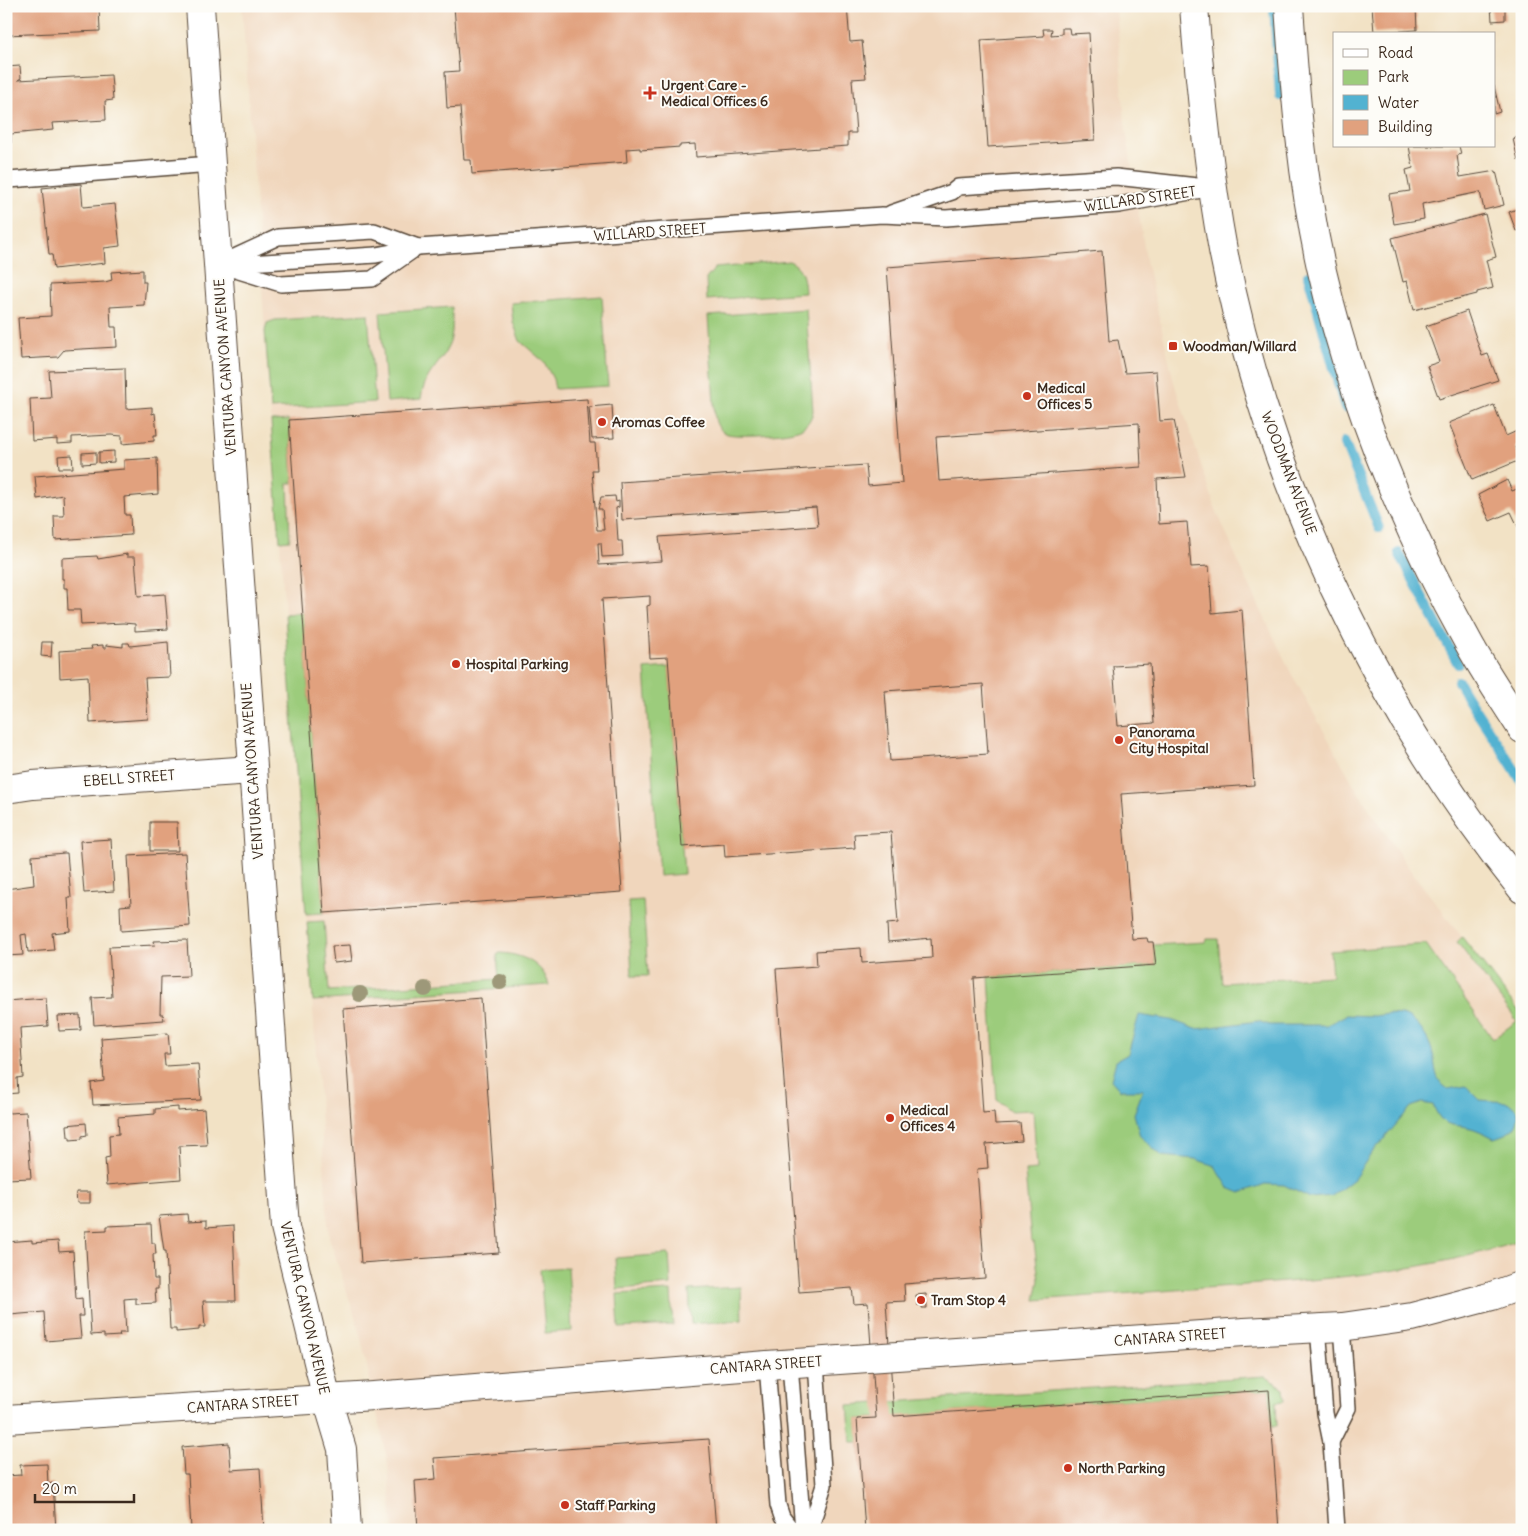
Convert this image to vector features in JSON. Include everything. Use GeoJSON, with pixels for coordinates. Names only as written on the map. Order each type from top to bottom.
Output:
{"type":"FeatureCollection","features":[{"type":"Feature","properties":{"kind":"street","name":"VENTURA CANYON AVENUE"},"geometry":{"type":"LineString","coordinates":[[200,6],[285,1227],[327,1399],[342,1449],[347,1530]]}},
{"type":"Feature","properties":{"kind":"street","name":"WOODMAN AVENUE"},"geometry":{"type":"LineString","coordinates":[[1194,6],[1212,188],[1236,305],[1267,417],[1301,509],[1336,593],[1404,719],[1451,793],[1494,854],[1522,889]]}},
{"type":"Feature","properties":{"kind":"street"},"geometry":{"type":"LineString","coordinates":[[1289,6],[1295,92],[1307,190],[1321,266],[1354,384],[1383,464],[1414,537],[1468,642],[1522,729]]}},
{"type":"Feature","properties":{"kind":"street","name":"EBELL STREET"},"geometry":{"type":"LineString","coordinates":[[6,789],[43,784],[252,770]]}},
{"type":"Feature","properties":{"kind":"street","name":"CANTARA STREET"},"geometry":{"type":"LineString","coordinates":[[6,1419],[327,1399],[791,1363],[1330,1328],[1412,1317],[1492,1296],[1522,1285]]}},
{"type":"Feature","properties":{"kind":"lane"},"geometry":{"type":"LineString","coordinates":[[9,180],[211,164]]}},
{"type":"Feature","properties":{"kind":"lane","name":"WILLARD STREET"},"geometry":{"type":"LineString","coordinates":[[882,216],[952,192],[958,187],[1116,177],[1212,188]]}},
{"type":"Feature","properties":{"kind":"lane","name":"WILLARD STREET"},"geometry":{"type":"LineString","coordinates":[[218,265],[376,255],[418,247],[882,216],[946,218],[1119,205],[1212,188]]}},
{"type":"Feature","properties":{"kind":"lane","name":"WILLARD STREET"},"geometry":{"type":"LineString","coordinates":[[218,265],[278,237],[374,231],[418,247]]}},
{"type":"Feature","properties":{"kind":"lane"},"geometry":{"type":"LineString","coordinates":[[218,265],[281,284],[372,279],[418,247]]}},
{"type":"Feature","properties":{"kind":"lane"},"geometry":{"type":"LineString","coordinates":[[1330,1328],[1325,1413],[1331,1442],[1336,1530]]}},
{"type":"Feature","properties":{"kind":"lane"},"geometry":{"type":"LineString","coordinates":[[1330,1328],[1348,1408],[1331,1442]]}},
{"type":"Feature","properties":{"kind":"lane"},"geometry":{"type":"LineString","coordinates":[[791,1363],[778,1505],[782,1517],[792,1530]]}},
{"type":"Feature","properties":{"kind":"lane"},"geometry":{"type":"LineString","coordinates":[[791,1363],[803,1530]]}},
{"type":"Feature","properties":{"kind":"lane"},"geometry":{"type":"LineString","coordinates":[[791,1363],[824,1485],[810,1530]]}},
{"type":"Feature","properties":{"kind":"shaded area"},"geometry":{"type":"Polygon","coordinates":[[[242,6],[1116,6],[1125,123],[1146,260],[1175,386],[1215,507],[1241,568],[1290,671],[1358,792],[1408,867],[1522,1015],[1522,1530],[393,1530],[388,1464],[359,1329],[329,1237],[242,6]]]}},
{"type":"Feature","properties":{"kind":"green space"},"geometry":{"type":"Polygon","coordinates":[[[789,261],[800,270],[805,293],[707,300],[706,279],[715,268],[789,261]]]}},
{"type":"Feature","properties":{"kind":"green space"},"geometry":{"type":"Polygon","coordinates":[[[602,296],[608,386],[555,389],[553,379],[544,362],[520,341],[513,322],[511,303],[602,296]]]}},
{"type":"Feature","properties":{"kind":"green space"},"geometry":{"type":"Polygon","coordinates":[[[452,307],[450,342],[429,376],[421,399],[387,402],[380,312],[452,307]]]}},
{"type":"Feature","properties":{"kind":"green space"},"geometry":{"type":"Polygon","coordinates":[[[806,309],[813,411],[809,422],[800,429],[774,434],[739,435],[723,432],[718,427],[715,418],[708,316],[806,309]]]}},
{"type":"Feature","properties":{"kind":"green space"},"geometry":{"type":"Polygon","coordinates":[[[368,314],[375,402],[271,409],[265,331],[267,323],[275,320],[368,314]]]}},
{"type":"Feature","properties":{"kind":"green space"},"geometry":{"type":"Polygon","coordinates":[[[289,420],[293,483],[288,483],[290,540],[280,541],[271,421],[289,420]]]}},
{"type":"Feature","properties":{"kind":"green space"},"geometry":{"type":"Polygon","coordinates":[[[303,613],[324,913],[306,914],[285,614],[303,613]]]}},
{"type":"Feature","properties":{"kind":"green space"},"geometry":{"type":"Polygon","coordinates":[[[669,667],[684,874],[659,876],[645,669],[669,667]]]}},
{"type":"Feature","properties":{"kind":"green space"},"geometry":{"type":"Polygon","coordinates":[[[643,900],[648,976],[632,976],[628,901],[643,900]]]}},
{"type":"Feature","properties":{"kind":"green space"},"geometry":{"type":"Polygon","coordinates":[[[324,921],[329,991],[499,979],[497,955],[500,953],[516,955],[530,961],[542,971],[549,985],[313,1001],[307,922],[324,921]]]}},
{"type":"Feature","properties":{"kind":"green space"},"geometry":{"type":"Polygon","coordinates":[[[1462,937],[1522,1015],[1522,1240],[1454,1259],[1385,1272],[1281,1282],[1035,1300],[1039,1280],[1034,1242],[1031,1242],[1025,1171],[1037,1170],[1033,1110],[1011,1111],[997,1100],[989,977],[1156,965],[1153,945],[1206,942],[1207,939],[1218,939],[1222,983],[1332,976],[1330,951],[1426,944],[1493,1039],[1517,1021],[1457,942],[1462,937]]]}},
{"type":"Feature","properties":{"kind":"green space"},"geometry":{"type":"Polygon","coordinates":[[[669,1254],[671,1285],[617,1289],[615,1258],[669,1254]]]}},
{"type":"Feature","properties":{"kind":"green space"},"geometry":{"type":"Polygon","coordinates":[[[568,1267],[572,1331],[545,1333],[540,1269],[568,1267]]]}},
{"type":"Feature","properties":{"kind":"green space"},"geometry":{"type":"Polygon","coordinates":[[[741,1287],[742,1320],[691,1324],[689,1290],[741,1287]]]}},
{"type":"Feature","properties":{"kind":"green space"},"geometry":{"type":"Polygon","coordinates":[[[671,1291],[673,1325],[619,1328],[617,1294],[671,1291]]]}},
{"type":"Feature","properties":{"kind":"green space"},"geometry":{"type":"Polygon","coordinates":[[[1265,1376],[1284,1389],[1285,1401],[1276,1402],[1277,1426],[1272,1426],[1269,1390],[858,1419],[859,1442],[851,1442],[848,1405],[1265,1376]]]}},
{"type":"Feature","properties":{"kind":"water"},"geometry":{"type":"Polygon","coordinates":[[[1389,1014],[1405,1016],[1420,1028],[1431,1047],[1437,1076],[1441,1083],[1448,1089],[1466,1086],[1480,1100],[1508,1102],[1518,1111],[1515,1126],[1509,1132],[1494,1138],[1474,1129],[1446,1123],[1439,1117],[1433,1105],[1422,1103],[1411,1107],[1371,1154],[1354,1179],[1332,1196],[1310,1198],[1284,1185],[1265,1184],[1241,1193],[1229,1188],[1215,1166],[1195,1159],[1162,1156],[1140,1136],[1134,1114],[1143,1090],[1120,1090],[1111,1080],[1116,1061],[1128,1054],[1139,1015],[1171,1020],[1196,1029],[1258,1021],[1269,1025],[1327,1025],[1346,1015],[1374,1016],[1389,1014]]]}},
{"type":"Feature","properties":{"kind":"building"},"geometry":{"type":"Polygon","coordinates":[[[7,6],[99,6],[100,31],[6,35],[7,6]]]}},
{"type":"Feature","properties":{"kind":"building","name":"Urgent Care - Medical Offices 6"},"geometry":{"type":"Polygon","coordinates":[[[454,6],[847,6],[850,42],[862,41],[866,78],[852,79],[856,133],[848,133],[848,146],[696,157],[695,144],[640,150],[640,148],[626,149],[627,162],[472,174],[471,160],[464,160],[460,107],[447,108],[445,72],[459,71],[454,6]]]}},
{"type":"Feature","properties":{"kind":"building"},"geometry":{"type":"Polygon","coordinates":[[[1372,6],[1416,6],[1417,30],[1374,32],[1372,6]]]}},
{"type":"Feature","properties":{"kind":"building"},"geometry":{"type":"Polygon","coordinates":[[[1491,6],[1505,6],[1505,20],[1492,21],[1491,6]]]}},
{"type":"Feature","properties":{"kind":"building"},"geometry":{"type":"Polygon","coordinates":[[[1062,28],[1069,28],[1070,34],[1089,33],[1095,140],[988,147],[981,40],[1044,36],[1043,29],[1052,29],[1051,35],[1062,34],[1062,28]]]}},
{"type":"Feature","properties":{"kind":"building"},"geometry":{"type":"Polygon","coordinates":[[[20,66],[21,78],[18,80],[111,75],[113,100],[105,101],[106,120],[52,123],[53,130],[11,134],[11,143],[6,143],[6,67],[20,66]]]}},
{"type":"Feature","properties":{"kind":"building"},"geometry":{"type":"Polygon","coordinates":[[[1496,95],[1500,112],[1496,113],[1496,95]]]}},
{"type":"Feature","properties":{"kind":"building"},"geometry":{"type":"Polygon","coordinates":[[[1522,135],[1522,159],[1518,160],[1513,139],[1522,135]]]}},
{"type":"Feature","properties":{"kind":"building"},"geometry":{"type":"Polygon","coordinates":[[[1409,148],[1460,148],[1461,154],[1457,155],[1460,177],[1496,171],[1504,205],[1484,210],[1480,192],[1422,204],[1424,219],[1394,224],[1389,194],[1410,191],[1406,170],[1413,168],[1409,148]]]}},
{"type":"Feature","properties":{"kind":"building"},"geometry":{"type":"Polygon","coordinates":[[[81,184],[83,207],[115,204],[120,246],[104,248],[105,263],[54,269],[52,254],[49,254],[42,188],[81,184]]]}},
{"type":"Feature","properties":{"kind":"building"},"geometry":{"type":"Polygon","coordinates":[[[1522,207],[1522,229],[1516,231],[1509,212],[1522,207]]]}},
{"type":"Feature","properties":{"kind":"building"},"geometry":{"type":"Polygon","coordinates":[[[1485,214],[1496,257],[1486,260],[1493,288],[1414,310],[1407,281],[1403,282],[1392,238],[1485,214]]]}},
{"type":"Feature","properties":{"kind":"building"},"geometry":{"type":"Polygon","coordinates":[[[1102,251],[1109,341],[1118,340],[1125,373],[1156,371],[1160,421],[1174,420],[1186,477],[1157,479],[1159,524],[1187,522],[1191,567],[1209,566],[1212,613],[1242,610],[1254,785],[1121,794],[1132,939],[1147,938],[1148,942],[1153,942],[1156,965],[974,978],[983,1113],[994,1112],[995,1124],[1020,1123],[1022,1141],[986,1144],[988,1168],[977,1169],[985,1278],[904,1284],[905,1301],[886,1302],[894,1416],[1269,1390],[1279,1530],[865,1530],[857,1419],[876,1418],[868,1303],[854,1304],[852,1288],[799,1292],[776,969],[817,966],[816,951],[861,948],[862,963],[932,958],[931,938],[888,942],[887,924],[898,923],[891,832],[854,834],[855,848],[725,857],[724,844],[682,847],[668,657],[650,658],[647,606],[650,605],[650,596],[602,599],[622,892],[324,913],[289,420],[587,399],[590,443],[595,443],[597,470],[592,470],[597,530],[604,530],[602,509],[598,509],[601,497],[615,496],[616,502],[619,501],[619,507],[616,508],[618,541],[622,541],[623,556],[602,557],[601,543],[598,543],[599,565],[662,561],[659,537],[818,526],[816,507],[622,520],[620,482],[866,465],[868,486],[902,483],[887,267],[1102,251]],[[1139,423],[936,437],[939,481],[1141,467],[1139,423]],[[1150,664],[1113,666],[1118,726],[1154,723],[1150,664]],[[983,684],[885,691],[890,761],[988,754],[983,684]]]}},
{"type":"Feature","properties":{"kind":"building"},"geometry":{"type":"Polygon","coordinates":[[[143,270],[143,282],[146,282],[144,305],[110,307],[111,327],[116,327],[117,347],[64,350],[58,357],[21,359],[18,318],[51,316],[50,285],[105,282],[112,280],[111,272],[143,270]]]}},
{"type":"Feature","properties":{"kind":"building"},"geometry":{"type":"Polygon","coordinates":[[[1467,311],[1482,356],[1488,354],[1498,380],[1439,399],[1427,366],[1439,362],[1426,326],[1467,311]]]}},
{"type":"Feature","properties":{"kind":"building"},"geometry":{"type":"Polygon","coordinates":[[[125,368],[126,409],[152,407],[152,414],[155,413],[157,435],[154,435],[154,441],[122,444],[122,436],[111,435],[72,437],[72,443],[57,444],[57,439],[32,441],[30,399],[51,398],[49,371],[125,368]]]}},
{"type":"Feature","properties":{"kind":"building","name":"Aromas Coffee"},"geometry":{"type":"Polygon","coordinates":[[[612,405],[614,438],[592,439],[589,407],[612,405]]]}},
{"type":"Feature","properties":{"kind":"building"},"geometry":{"type":"Polygon","coordinates":[[[1494,405],[1506,436],[1517,431],[1522,445],[1515,447],[1520,460],[1472,480],[1449,423],[1494,405]]]}},
{"type":"Feature","properties":{"kind":"building"},"geometry":{"type":"Polygon","coordinates":[[[114,451],[114,462],[99,463],[99,452],[114,451]]]}},
{"type":"Feature","properties":{"kind":"building"},"geometry":{"type":"Polygon","coordinates":[[[96,452],[96,463],[82,464],[82,453],[96,452]]]}},
{"type":"Feature","properties":{"kind":"building"},"geometry":{"type":"Polygon","coordinates":[[[72,455],[73,468],[59,468],[58,456],[72,455]]]}},
{"type":"Feature","properties":{"kind":"building"},"geometry":{"type":"Polygon","coordinates":[[[157,458],[158,494],[124,497],[125,515],[130,515],[131,535],[55,540],[54,516],[64,516],[63,495],[37,499],[35,476],[124,469],[124,460],[157,458]]]}},
{"type":"Feature","properties":{"kind":"building"},"geometry":{"type":"Polygon","coordinates":[[[1507,480],[1512,491],[1522,487],[1522,535],[1511,512],[1490,521],[1478,495],[1507,480]]]}},
{"type":"Feature","properties":{"kind":"building"},"geometry":{"type":"Polygon","coordinates":[[[127,554],[127,557],[135,557],[138,596],[165,594],[168,629],[135,631],[135,624],[123,623],[81,625],[80,610],[68,610],[67,588],[64,588],[64,579],[62,579],[62,558],[97,556],[98,559],[127,554]]]}},
{"type":"Feature","properties":{"kind":"building"},"geometry":{"type":"Polygon","coordinates":[[[42,642],[52,642],[51,657],[41,656],[42,642]]]}},
{"type":"Feature","properties":{"kind":"building"},"geometry":{"type":"Polygon","coordinates":[[[168,642],[170,677],[145,678],[148,719],[90,723],[88,676],[60,678],[59,651],[92,649],[91,646],[103,645],[103,648],[106,648],[106,645],[123,647],[123,643],[129,643],[130,646],[168,642]]]}},
{"type":"Feature","properties":{"kind":"building"},"geometry":{"type":"Polygon","coordinates":[[[150,822],[177,822],[178,851],[150,851],[150,822]]]}},
{"type":"Feature","properties":{"kind":"building"},"geometry":{"type":"Polygon","coordinates":[[[111,839],[114,891],[84,893],[80,841],[111,839]]]}},
{"type":"Feature","properties":{"kind":"building"},"geometry":{"type":"Polygon","coordinates":[[[67,853],[71,898],[68,898],[70,931],[52,933],[54,950],[28,952],[26,934],[21,935],[23,955],[6,956],[6,889],[34,885],[32,856],[67,853]]]}},
{"type":"Feature","properties":{"kind":"building"},"geometry":{"type":"Polygon","coordinates":[[[185,853],[190,926],[121,931],[120,906],[131,905],[128,856],[185,853]]]}},
{"type":"Feature","properties":{"kind":"building"},"geometry":{"type":"Polygon","coordinates":[[[187,940],[189,976],[161,977],[160,1014],[163,1014],[164,1020],[94,1025],[92,998],[112,997],[109,947],[155,945],[154,941],[187,940]]]}},
{"type":"Feature","properties":{"kind":"building"},"geometry":{"type":"Polygon","coordinates":[[[350,945],[352,961],[334,963],[332,946],[350,945]]]}},
{"type":"Feature","properties":{"kind":"building"},"geometry":{"type":"Polygon","coordinates":[[[46,998],[48,1026],[20,1028],[23,1077],[17,1078],[18,1093],[6,1094],[6,1001],[46,998]]]}},
{"type":"Feature","properties":{"kind":"building"},"geometry":{"type":"Polygon","coordinates":[[[481,998],[499,1253],[361,1263],[343,1009],[481,998]]]}},
{"type":"Feature","properties":{"kind":"building"},"geometry":{"type":"Polygon","coordinates":[[[80,1015],[81,1030],[59,1031],[58,1016],[80,1015]]]}},
{"type":"Feature","properties":{"kind":"building"},"geometry":{"type":"Polygon","coordinates":[[[168,1033],[170,1054],[164,1054],[165,1066],[198,1064],[201,1100],[93,1105],[91,1083],[104,1081],[101,1038],[168,1033]]]}},
{"type":"Feature","properties":{"kind":"building"},"geometry":{"type":"Polygon","coordinates":[[[178,1107],[178,1111],[204,1109],[207,1145],[179,1146],[181,1179],[107,1185],[105,1158],[110,1157],[109,1135],[119,1134],[118,1117],[155,1114],[155,1109],[178,1107]]]}},
{"type":"Feature","properties":{"kind":"building"},"geometry":{"type":"Polygon","coordinates":[[[6,1110],[9,1113],[26,1112],[31,1178],[6,1179],[6,1110]]]}},
{"type":"Feature","properties":{"kind":"building"},"geometry":{"type":"Polygon","coordinates":[[[86,1123],[87,1135],[82,1136],[82,1139],[70,1140],[67,1125],[86,1123]]]}},
{"type":"Feature","properties":{"kind":"building"},"geometry":{"type":"Polygon","coordinates":[[[76,1192],[90,1192],[90,1203],[77,1203],[76,1192]]]}},
{"type":"Feature","properties":{"kind":"building"},"geometry":{"type":"Polygon","coordinates":[[[187,1214],[188,1222],[206,1221],[206,1228],[233,1226],[236,1301],[203,1301],[205,1327],[199,1327],[199,1330],[176,1332],[176,1329],[170,1329],[166,1251],[164,1251],[159,1216],[187,1214]]]}},
{"type":"Feature","properties":{"kind":"building"},"geometry":{"type":"Polygon","coordinates":[[[151,1224],[152,1243],[155,1243],[156,1254],[153,1254],[154,1279],[158,1279],[158,1289],[155,1289],[156,1303],[136,1304],[136,1298],[124,1299],[126,1333],[119,1333],[120,1336],[104,1337],[104,1334],[91,1335],[85,1231],[107,1230],[107,1226],[151,1224]]]}},
{"type":"Feature","properties":{"kind":"building"},"geometry":{"type":"Polygon","coordinates":[[[32,1240],[32,1243],[58,1241],[59,1252],[73,1251],[76,1299],[82,1298],[83,1316],[79,1316],[81,1338],[46,1341],[44,1312],[10,1315],[6,1242],[32,1240]]]}},
{"type":"Feature","properties":{"kind":"building","name":"Tram Stop 4"},"geometry":{"type":"Polygon","coordinates":[[[926,1294],[927,1308],[922,1308],[922,1305],[917,1305],[916,1295],[926,1294]]]}},
{"type":"Feature","properties":{"kind":"building","name":"Staff Parking"},"geometry":{"type":"Polygon","coordinates":[[[709,1439],[716,1530],[418,1530],[415,1481],[436,1479],[434,1458],[709,1439]]]}},
{"type":"Feature","properties":{"kind":"building"},"geometry":{"type":"Polygon","coordinates":[[[229,1443],[231,1470],[260,1468],[264,1530],[191,1530],[188,1474],[184,1474],[182,1447],[229,1443]]]}},
{"type":"Feature","properties":{"kind":"building"},"geometry":{"type":"Polygon","coordinates":[[[47,1464],[48,1484],[53,1483],[56,1530],[6,1530],[6,1476],[21,1475],[20,1465],[47,1464]]]}},
{"type":"Feature","properties":{"kind":"waterway"},"geometry":{"type":"LineString","coordinates":[[1274,6],[1280,96]]}},
{"type":"Feature","properties":{"kind":"waterway"},"geometry":{"type":"LineString","coordinates":[[1308,275],[1345,408]]}},
{"type":"Feature","properties":{"kind":"waterway"},"geometry":{"type":"LineString","coordinates":[[1344,442],[1379,528]]}},
{"type":"Feature","properties":{"kind":"waterway"},"geometry":{"type":"LineString","coordinates":[[1399,553],[1458,664]]}},
{"type":"Feature","properties":{"kind":"waterway"},"geometry":{"type":"LineString","coordinates":[[1458,681],[1522,782]]}},
{"type":"Feature","properties":{"kind":"place","name":"Urgent Care - Medical Offices 6"},"geometry":{"type":"Point","coordinates":[650,93]}},
{"type":"Feature","properties":{"kind":"place","name":"Woodman/Willard"},"geometry":{"type":"Point","coordinates":[1173,346]}},
{"type":"Feature","properties":{"kind":"place","name":"Medical Offices 5"},"geometry":{"type":"Point","coordinates":[1027,396]}},
{"type":"Feature","properties":{"kind":"place","name":"Aromas Coffee"},"geometry":{"type":"Point","coordinates":[602,422]}},
{"type":"Feature","properties":{"kind":"place","name":"Hospital Parking"},"geometry":{"type":"Point","coordinates":[456,664]}},
{"type":"Feature","properties":{"kind":"place","name":"Panorama City Hospital"},"geometry":{"type":"Point","coordinates":[1119,740]}},
{"type":"Feature","properties":{"kind":"place","name":"Medical Offices 4"},"geometry":{"type":"Point","coordinates":[890,1118]}},
{"type":"Feature","properties":{"kind":"place","name":"Tram Stop 4"},"geometry":{"type":"Point","coordinates":[921,1300]}},
{"type":"Feature","properties":{"kind":"place","name":"North Parking"},"geometry":{"type":"Point","coordinates":[1068,1468]}},
{"type":"Feature","properties":{"kind":"place","name":"Staff Parking"},"geometry":{"type":"Point","coordinates":[565,1505]}}]}
